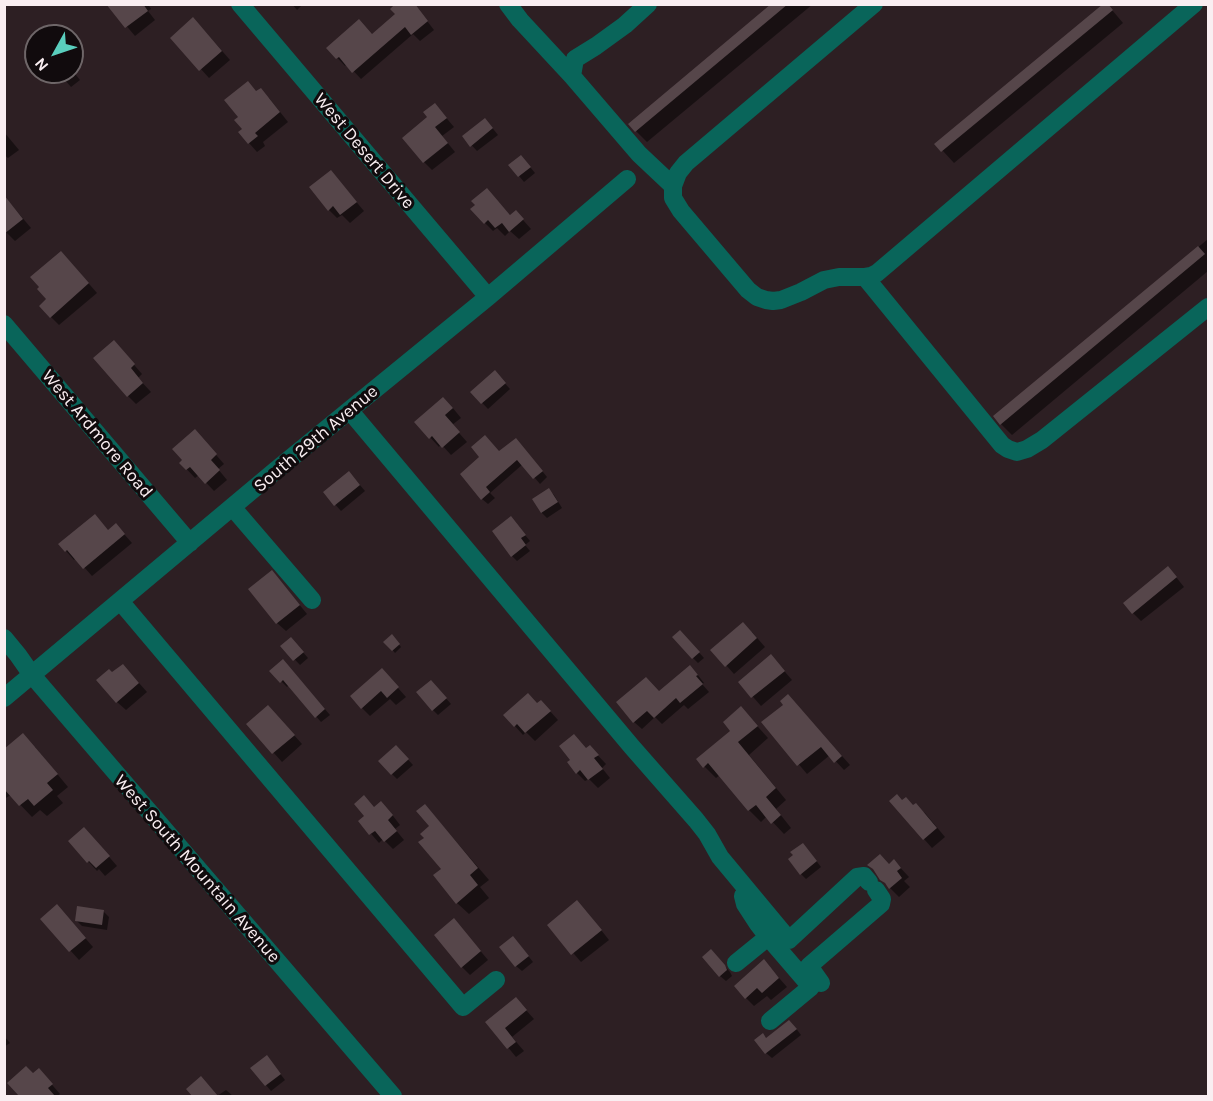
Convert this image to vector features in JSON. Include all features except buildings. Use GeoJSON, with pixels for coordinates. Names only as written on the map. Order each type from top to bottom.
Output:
{"type":"FeatureCollection","features":[{"type":"Feature","properties":{"kind":"street","name":"West Desert Drive"},"geometry":{"type":"LineString","coordinates":[[240,4],[488,297]]}},
{"type":"Feature","properties":{"kind":"street"},"geometry":{"type":"LineString","coordinates":[[508,4],[639,154],[673,186]]}},
{"type":"Feature","properties":{"kind":"street"},"geometry":{"type":"LineString","coordinates":[[572,76],[575,59],[615,32],[648,4]]}},
{"type":"Feature","properties":{"kind":"street"},"geometry":{"type":"LineString","coordinates":[[874,4],[686,163],[678,173],[673,186],[673,198],[681,212],[747,290],[757,297],[766,300],[781,300],[824,280],[839,276],[865,277],[877,273],[1194,4]]}},
{"type":"Feature","properties":{"kind":"street","name":"South 29th Avenue"},"geometry":{"type":"LineString","coordinates":[[4,698],[627,179]]}},
{"type":"Feature","properties":{"kind":"street"},"geometry":{"type":"LineString","coordinates":[[865,277],[1002,445],[1017,452],[1028,449],[1042,440],[1209,307]]}},
{"type":"Feature","properties":{"kind":"street","name":"West Ardmore Road"},"geometry":{"type":"LineString","coordinates":[[4,324],[190,543]]}},
{"type":"Feature","properties":{"kind":"street"},"geometry":{"type":"LineString","coordinates":[[350,411],[696,820],[720,857],[789,940],[821,983]]}},
{"type":"Feature","properties":{"kind":"street"},"geometry":{"type":"LineString","coordinates":[[233,508],[312,600]]}},
{"type":"Feature","properties":{"kind":"street"},"geometry":{"type":"LineString","coordinates":[[120,601],[463,1007],[496,980]]}},
{"type":"Feature","properties":{"kind":"street","name":"West South Mountain Avenue"},"geometry":{"type":"LineString","coordinates":[[4,638],[32,675],[393,1096]]}},
{"type":"Feature","properties":{"kind":"street"},"geometry":{"type":"LineString","coordinates":[[789,940],[857,877],[864,876],[872,886],[882,899],[881,904],[809,966]]}},
{"type":"Feature","properties":{"kind":"street"},"geometry":{"type":"LineString","coordinates":[[738,880],[745,904],[758,924],[811,987],[770,1021]]}},
{"type":"Feature","properties":{"kind":"street"},"geometry":{"type":"LineString","coordinates":[[735,963],[768,937]]}}]}
